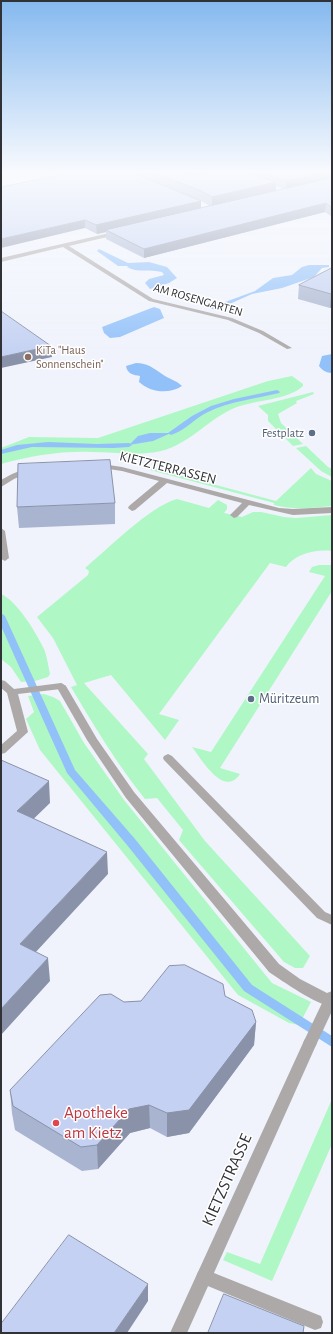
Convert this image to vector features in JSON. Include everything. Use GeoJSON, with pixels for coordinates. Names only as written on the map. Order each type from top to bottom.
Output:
{"type":"FeatureCollection","features":[{"type":"Feature","properties":{"kind":"street"},"geometry":{"type":"LineString","coordinates":[[1,260],[116,233]]}},
{"type":"Feature","properties":{"kind":"street","name":"AM ROSENGARTEN"},"geometry":{"type":"LineString","coordinates":[[63,245],[151,300],[230,319],[262,332],[289,348]]}},
{"type":"Feature","properties":{"kind":"street","name":"KIETZTERRASSEN"},"geometry":{"type":"LineString","coordinates":[[89,465],[122,468],[279,510],[293,512],[332,510]]}},
{"type":"Feature","properties":{"kind":"street"},"geometry":{"type":"LineString","coordinates":[[1,485],[6,479],[18,473],[36,469]]}},
{"type":"Feature","properties":{"kind":"street"},"geometry":{"type":"LineString","coordinates":[[132,508],[166,480]]}},
{"type":"Feature","properties":{"kind":"street"},"geometry":{"type":"LineString","coordinates":[[234,515],[247,502]]}},
{"type":"Feature","properties":{"kind":"street"},"geometry":{"type":"LineString","coordinates":[[1,531],[5,558]]}},
{"type":"Feature","properties":{"kind":"street"},"geometry":{"type":"LineString","coordinates":[[1,683],[12,692],[22,732],[1,751]]}},
{"type":"Feature","properties":{"kind":"street"},"geometry":{"type":"LineString","coordinates":[[12,692],[61,686],[92,740],[130,796],[274,968],[295,983],[331,1000]]}},
{"type":"Feature","properties":{"kind":"street"},"geometry":{"type":"LineString","coordinates":[[168,758],[321,915],[332,920]]}},
{"type":"Feature","properties":{"kind":"street","name":"KIETZSTRASSE"},"geometry":{"type":"LineString","coordinates":[[178,1333],[331,1000]]}},
{"type":"Feature","properties":{"kind":"street"},"geometry":{"type":"LineString","coordinates":[[204,1277],[315,1322]]}},
{"type":"Feature","properties":{"kind":"green space"},"geometry":{"type":"Polygon","coordinates":[[[292,376],[303,384],[303,386],[297,391],[281,397],[237,407],[227,411],[191,437],[171,448],[161,451],[135,454],[91,452],[57,453],[34,456],[1,464],[1,448],[29,437],[98,438],[268,381],[292,376]]]}},
{"type":"Feature","properties":{"kind":"green space"},"geometry":{"type":"Polygon","coordinates":[[[313,392],[314,394],[296,401],[297,403],[278,414],[281,423],[303,444],[293,446],[268,421],[268,415],[258,406],[313,392]]]}},
{"type":"Feature","properties":{"kind":"green space"},"geometry":{"type":"Polygon","coordinates":[[[306,446],[332,469],[332,477],[321,471],[296,448],[306,446]]]}},
{"type":"Feature","properties":{"kind":"green space"},"geometry":{"type":"Polygon","coordinates":[[[152,468],[276,501],[311,468],[316,474],[332,481],[332,506],[310,508],[281,507],[274,505],[274,503],[150,470],[152,468]]]}},
{"type":"Feature","properties":{"kind":"green space"},"geometry":{"type":"Polygon","coordinates":[[[177,499],[209,508],[218,500],[227,505],[227,509],[224,513],[242,517],[253,512],[296,518],[332,515],[332,551],[306,553],[290,562],[286,567],[270,563],[159,714],[179,720],[165,740],[111,675],[84,683],[148,754],[144,759],[205,841],[310,956],[303,968],[295,968],[284,962],[179,840],[183,830],[157,798],[145,799],[135,786],[106,744],[71,687],[77,685],[53,638],[37,617],[88,575],[89,571],[85,568],[130,529],[154,510],[177,499]]]}},
{"type":"Feature","properties":{"kind":"green space"},"geometry":{"type":"Polygon","coordinates":[[[319,565],[332,565],[332,591],[220,768],[240,774],[234,780],[227,782],[220,779],[207,768],[192,747],[211,752],[325,576],[309,572],[312,567],[319,565]]]}},
{"type":"Feature","properties":{"kind":"green space"},"geometry":{"type":"Polygon","coordinates":[[[1,594],[13,603],[19,610],[40,640],[47,660],[50,674],[48,677],[35,681],[21,682],[11,667],[1,659],[1,594]]]}},
{"type":"Feature","properties":{"kind":"green space"},"geometry":{"type":"Polygon","coordinates":[[[44,694],[60,701],[84,743],[124,800],[272,983],[311,1002],[299,1025],[289,1023],[238,995],[40,750],[26,719],[34,712],[28,696],[44,694]]]}},
{"type":"Feature","properties":{"kind":"green space"},"geometry":{"type":"Polygon","coordinates":[[[332,1099],[332,1144],[272,1281],[223,1260],[227,1252],[260,1264],[332,1099]]]}},
{"type":"Feature","properties":{"kind":"water"},"geometry":{"type":"Polygon","coordinates":[[[99,249],[128,263],[149,262],[167,267],[177,278],[169,283],[150,289],[145,283],[149,279],[164,275],[162,272],[135,270],[127,267],[128,266],[118,266],[97,251],[99,249]]]}},
{"type":"Feature","properties":{"kind":"water"},"geometry":{"type":"Polygon","coordinates":[[[309,265],[329,265],[329,267],[322,268],[314,277],[282,288],[252,294],[216,310],[209,308],[255,291],[273,278],[292,275],[302,267],[309,265]]]}},
{"type":"Feature","properties":{"kind":"water"},"geometry":{"type":"Polygon","coordinates":[[[154,307],[160,309],[164,318],[120,337],[110,338],[104,333],[102,327],[154,307]]]}},
{"type":"Feature","properties":{"kind":"water"},"geometry":{"type":"Polygon","coordinates":[[[332,354],[332,373],[324,371],[319,366],[322,356],[332,354]]]}},
{"type":"Feature","properties":{"kind":"water"},"geometry":{"type":"Polygon","coordinates":[[[136,363],[150,366],[182,386],[171,391],[159,391],[148,388],[139,382],[140,376],[131,374],[127,369],[126,366],[136,363]]]}},
{"type":"Feature","properties":{"kind":"water"},"geometry":{"type":"Polygon","coordinates":[[[150,433],[171,433],[153,441],[129,445],[138,436],[150,433]]]}},
{"type":"Feature","properties":{"kind":"building"},"geometry":{"type":"Polygon","coordinates":[[[1,233],[26,233],[1,239],[1,233]]]}},
{"type":"Feature","properties":{"kind":"building"},"geometry":{"type":"Polygon","coordinates":[[[113,233],[206,233],[144,249],[113,233]]]}},
{"type":"Feature","properties":{"kind":"building"},"geometry":{"type":"Polygon","coordinates":[[[332,268],[331,294],[299,285],[332,268]]]}},
{"type":"Feature","properties":{"kind":"building"},"geometry":{"type":"Polygon","coordinates":[[[1,311],[51,346],[1,357],[1,311]]]}},
{"type":"Feature","properties":{"kind":"building"},"geometry":{"type":"Polygon","coordinates":[[[110,460],[115,503],[17,507],[18,464],[110,460]]]}},
{"type":"Feature","properties":{"kind":"building"},"geometry":{"type":"Polygon","coordinates":[[[1,760],[49,781],[17,811],[107,852],[20,944],[48,958],[1,1009],[1,760]]]}},
{"type":"Feature","properties":{"kind":"building"},"geometry":{"type":"Polygon","coordinates":[[[185,965],[223,984],[225,996],[252,1010],[256,1022],[189,1110],[167,1113],[149,1105],[129,1109],[97,1145],[81,1147],[13,1106],[10,1090],[100,995],[111,994],[124,1002],[141,1001],[169,966],[185,965]]]}},
{"type":"Feature","properties":{"kind":"building"},"geometry":{"type":"Polygon","coordinates":[[[69,1235],[148,1284],[114,1333],[1,1333],[1,1324],[69,1235]]]}},
{"type":"Feature","properties":{"kind":"building"},"geometry":{"type":"Polygon","coordinates":[[[224,1294],[304,1326],[303,1333],[208,1333],[224,1294]]]}},
{"type":"Feature","properties":{"kind":"waterway"},"geometry":{"type":"LineString","coordinates":[[171,433],[194,417],[213,407],[277,392]]}},
{"type":"Feature","properties":{"kind":"waterway"},"geometry":{"type":"LineString","coordinates":[[1,452],[17,447],[48,444],[97,446],[129,445]]}},
{"type":"Feature","properties":{"kind":"waterway"},"geometry":{"type":"LineString","coordinates":[[1,616],[71,771],[131,842],[248,988],[332,1042]]}},
{"type":"Feature","properties":{"kind":"place","name":"KiTa \"Haus Sonnenschein\""},"geometry":{"type":"Point","coordinates":[28,357]}},
{"type":"Feature","properties":{"kind":"place","name":"Festplatz"},"geometry":{"type":"Point","coordinates":[312,433]}},
{"type":"Feature","properties":{"kind":"place","name":"Müritzeum"},"geometry":{"type":"Point","coordinates":[251,699]}},
{"type":"Feature","properties":{"kind":"place","name":"Apotheke am Kietz"},"geometry":{"type":"Point","coordinates":[56,1123]}}]}
